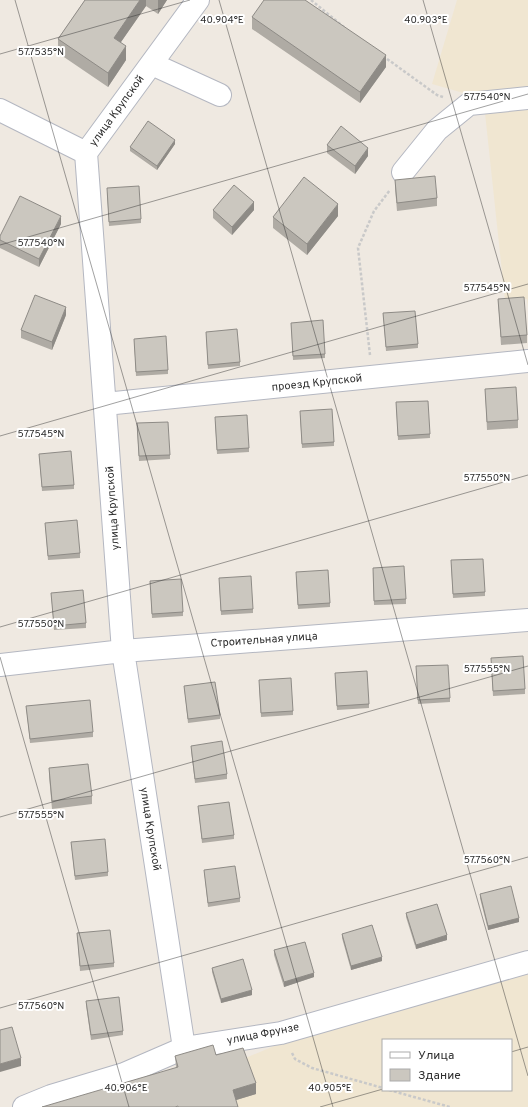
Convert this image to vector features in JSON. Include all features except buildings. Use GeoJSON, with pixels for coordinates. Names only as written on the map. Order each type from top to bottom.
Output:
{"type":"FeatureCollection","features":[{"type":"Feature","properties":{"kind":"street","name":"улица Крупской"},"geometry":{"type":"LineString","coordinates":[[184,1048],[123,651],[86,153],[198,0]]}},
{"type":"Feature","properties":{"kind":"street"},"geometry":{"type":"LineString","coordinates":[[152,64],[220,95]]}},
{"type":"Feature","properties":{"kind":"street"},"geometry":{"type":"LineString","coordinates":[[403,172],[438,130],[468,104],[528,98]]}},
{"type":"Feature","properties":{"kind":"street"},"geometry":{"type":"LineString","coordinates":[[0,110],[86,153]]}},
{"type":"Feature","properties":{"kind":"street","name":"проезд Крупской"},"geometry":{"type":"LineString","coordinates":[[105,404],[528,361]]}},
{"type":"Feature","properties":{"kind":"street","name":"Строительная улица"},"geometry":{"type":"LineString","coordinates":[[0,665],[123,651],[528,620]]}},
{"type":"Feature","properties":{"kind":"street","name":"улица Фрунзе"},"geometry":{"type":"LineString","coordinates":[[24,1107],[51,1096],[124,1074],[184,1048],[281,1033],[528,962]]}},
{"type":"Feature","properties":{"kind":"path"},"geometry":{"type":"LineString","coordinates":[[312,0],[348,30]]}},
{"type":"Feature","properties":{"kind":"path"},"geometry":{"type":"LineString","coordinates":[[380,54],[437,95],[468,104]]}},
{"type":"Feature","properties":{"kind":"path"},"geometry":{"type":"LineString","coordinates":[[373,377],[358,248],[374,211],[403,172]]}},
{"type":"Feature","properties":{"kind":"path"},"geometry":{"type":"LineString","coordinates":[[281,1033],[295,1059],[312,1068],[382,1088]]}},
{"type":"Feature","properties":{"kind":"path"},"geometry":{"type":"LineString","coordinates":[[393,1091],[450,1107]]}},
{"type":"Feature","properties":{"kind":"shaded area"},"geometry":{"type":"Polygon","coordinates":[[[457,0],[528,0],[528,89],[474,96],[432,84],[457,0]]]}},
{"type":"Feature","properties":{"kind":"shaded area"},"geometry":{"type":"Polygon","coordinates":[[[528,108],[528,307],[527,299],[505,300],[485,113],[528,108]]]}},
{"type":"Feature","properties":{"kind":"shaded area"},"geometry":{"type":"Polygon","coordinates":[[[528,974],[528,1107],[81,1107],[243,1059],[286,1041],[528,974]]]}}]}
